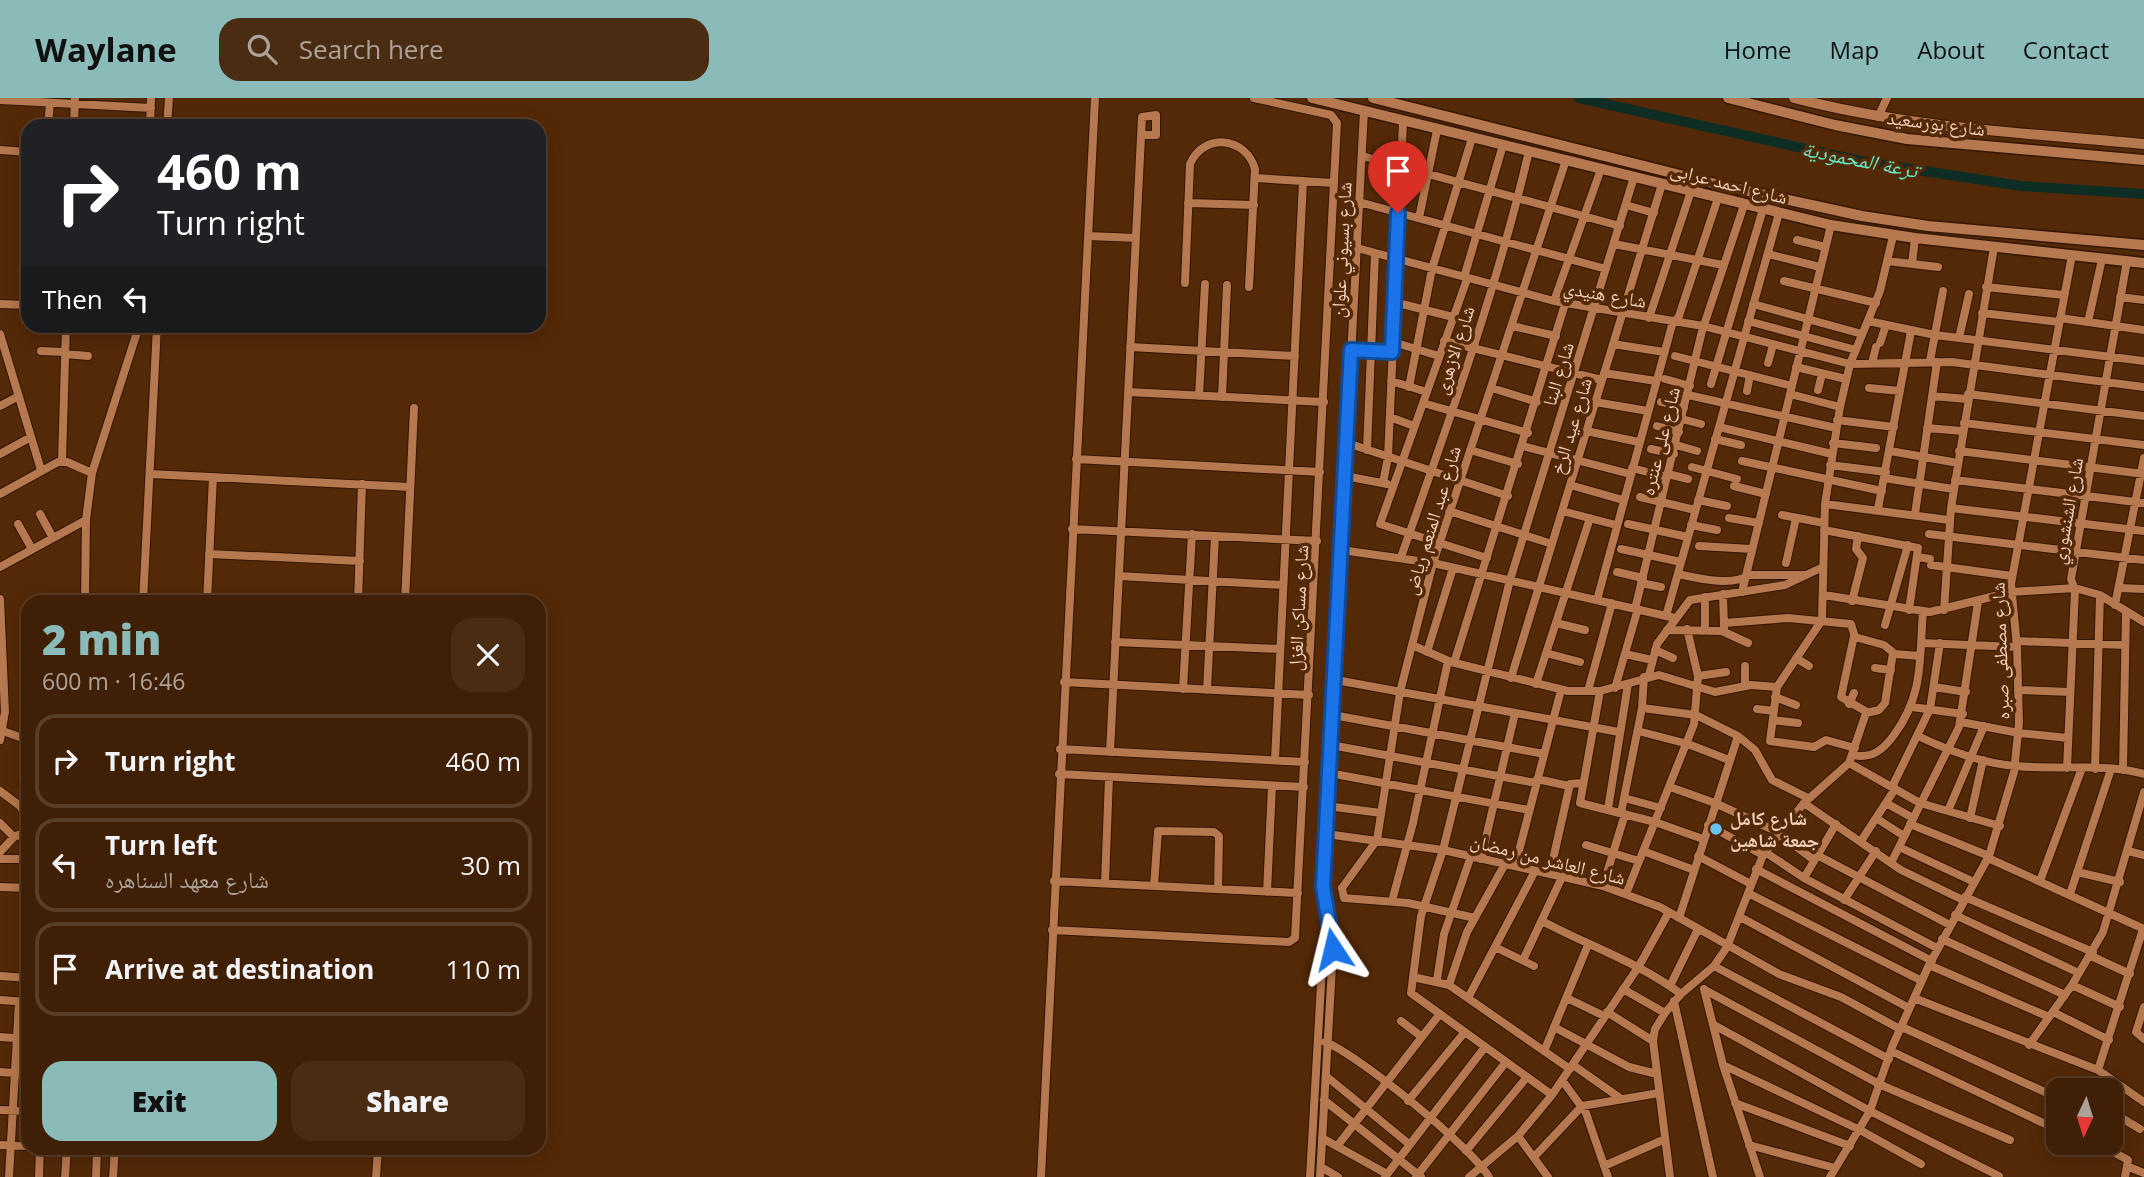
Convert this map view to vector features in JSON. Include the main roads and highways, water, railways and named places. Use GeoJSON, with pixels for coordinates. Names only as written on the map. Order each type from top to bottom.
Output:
{"type":"FeatureCollection","features":[{"type":"Feature","properties":{"kind":"main road","name":"شارع احمد عرابى"},"geometry":{"type":"LineString","coordinates":[[1312,98],[1831,225],[1893,236],[2144,263]]}},
{"type":"Feature","properties":{"kind":"main road","name":"شارع احمد عرابى"},"geometry":{"type":"LineString","coordinates":[[1373,98],[1716,184],[1862,216],[1939,227],[2144,245]]}},
{"type":"Feature","properties":{"kind":"main road","name":"شارع بورسعيد"},"geometry":{"type":"LineString","coordinates":[[1728,98],[1907,139],[2144,160]]}},
{"type":"Feature","properties":{"kind":"waterway","name":"ترعة المحمودية"},"geometry":{"type":"LineString","coordinates":[[1579,98],[1860,161],[2021,186],[2144,194]]}},
{"type":"Feature","properties":{"kind":"place","name":"شارع كامل جمعة شاهين"},"geometry":{"type":"Point","coordinates":[1716,829]}}]}
